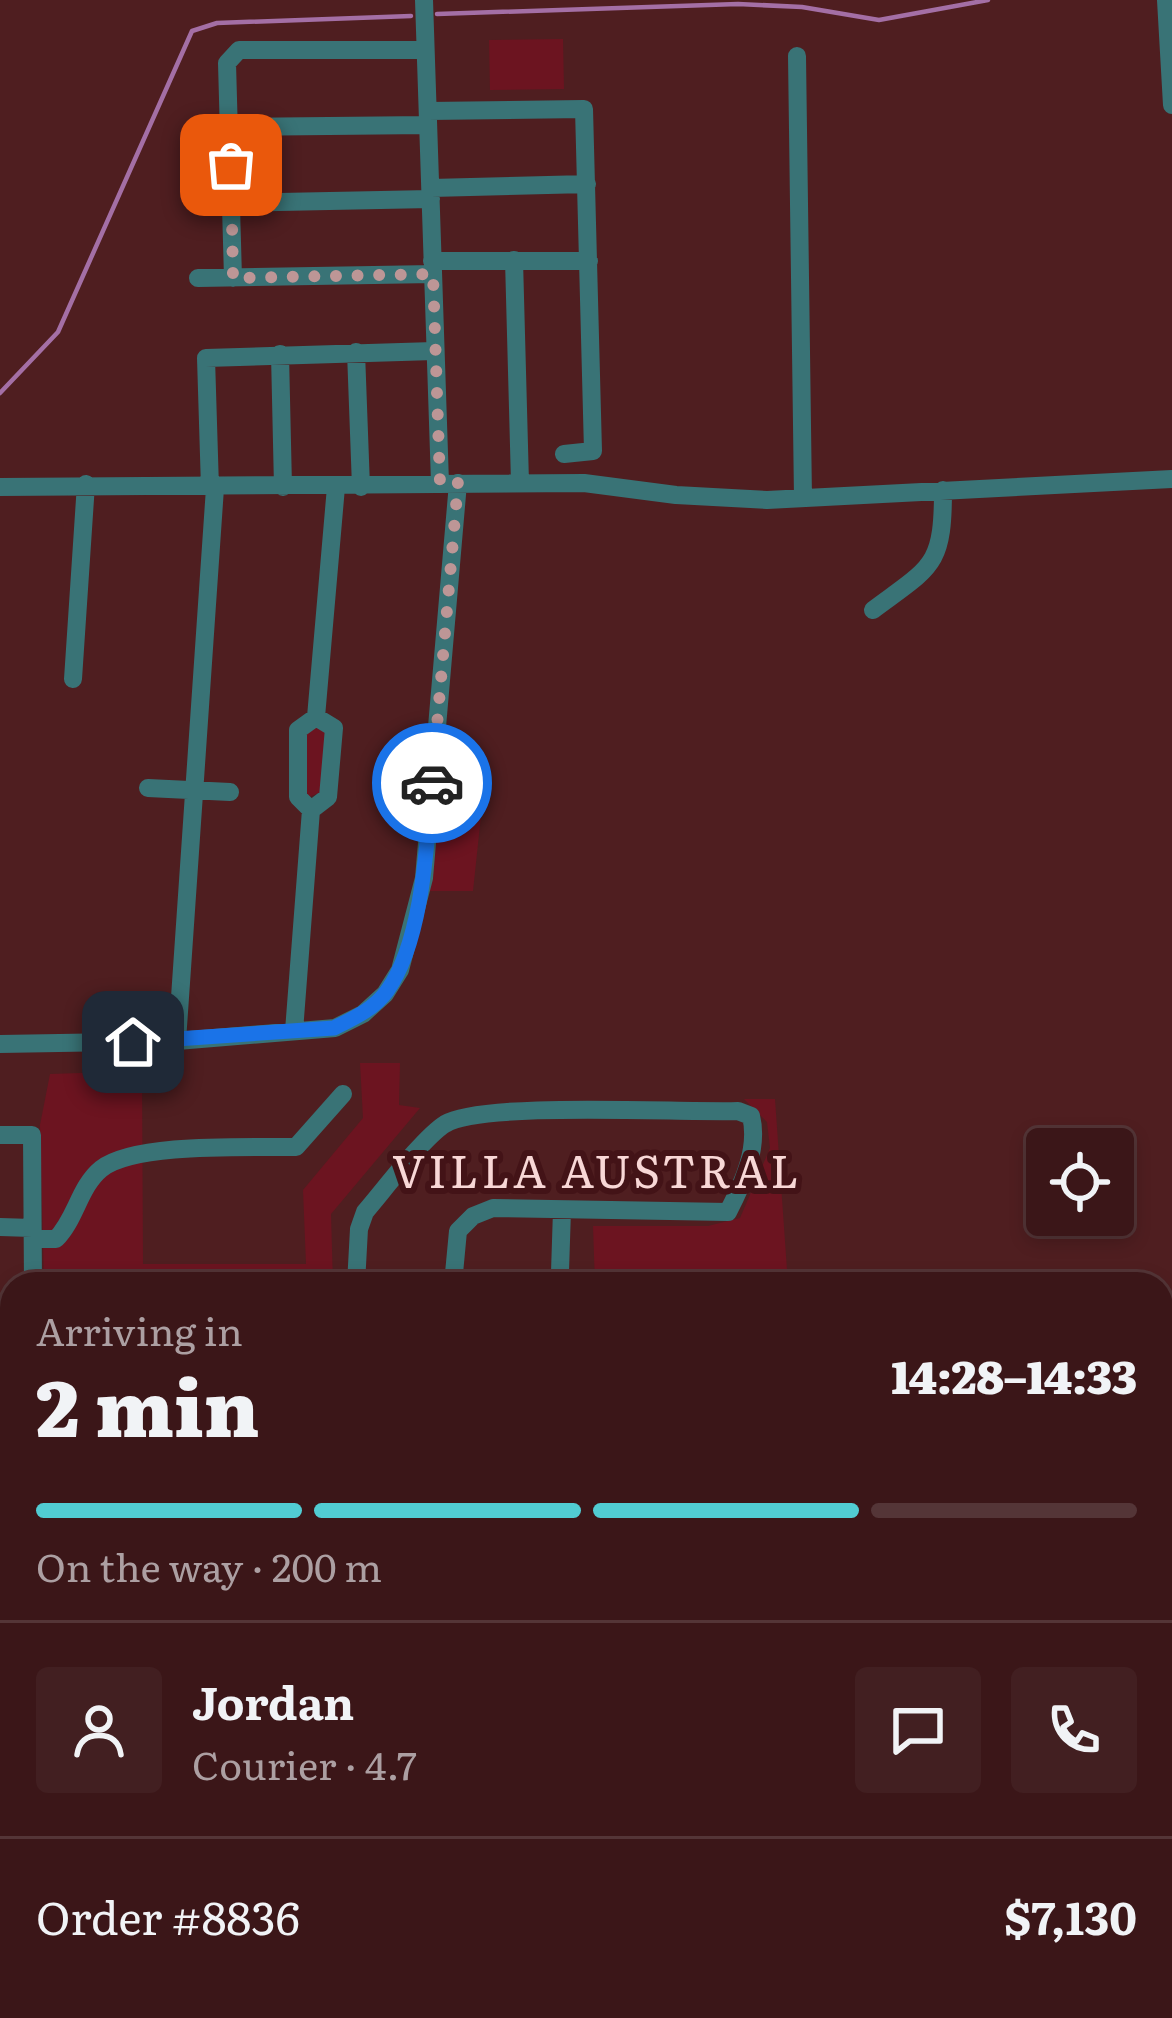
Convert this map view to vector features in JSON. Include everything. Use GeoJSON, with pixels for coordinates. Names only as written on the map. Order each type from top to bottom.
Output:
{"type":"FeatureCollection","features":[{"type":"Feature","properties":{"kind":"street"},"geometry":{"type":"LineString","coordinates":[[0,1044],[177,1041],[334,1028],[363,1014],[385,994],[400,970],[424,878],[449,483],[434,352],[424,0]]}},
{"type":"Feature","properties":{"kind":"street"},"geometry":{"type":"LineString","coordinates":[[1166,0],[1172,105]]}},
{"type":"Feature","properties":{"kind":"street"},"geometry":{"type":"LineString","coordinates":[[233,278],[227,64],[233,54],[239,50],[425,50]]}},
{"type":"Feature","properties":{"kind":"street"},"geometry":{"type":"LineString","coordinates":[[797,56],[803,498]]}},
{"type":"Feature","properties":{"kind":"street"},"geometry":{"type":"LineString","coordinates":[[231,127],[584,109],[593,451],[564,454]]}},
{"type":"Feature","properties":{"kind":"street"},"geometry":{"type":"LineString","coordinates":[[230,203],[587,184]]}},
{"type":"Feature","properties":{"kind":"street"},"geometry":{"type":"LineString","coordinates":[[514,260],[520,483]]}},
{"type":"Feature","properties":{"kind":"street"},"geometry":{"type":"LineString","coordinates":[[198,278],[514,260],[589,261]]}},
{"type":"Feature","properties":{"kind":"street"},"geometry":{"type":"LineString","coordinates":[[356,352],[361,487]]}},
{"type":"Feature","properties":{"kind":"street"},"geometry":{"type":"LineString","coordinates":[[177,1041],[212,488],[206,358],[434,352]]}},
{"type":"Feature","properties":{"kind":"street"},"geometry":{"type":"LineString","coordinates":[[280,354],[284,487]]}},
{"type":"Feature","properties":{"kind":"street"},"geometry":{"type":"LineString","coordinates":[[0,487],[584,483],[767,500],[1172,478]]}},
{"type":"Feature","properties":{"kind":"street"},"geometry":{"type":"LineString","coordinates":[[74,679],[86,484]]}},
{"type":"Feature","properties":{"kind":"street"},"geometry":{"type":"LineString","coordinates":[[311,810],[298,797],[298,730],[316,717],[336,487]]}},
{"type":"Feature","properties":{"kind":"street"},"geometry":{"type":"LineString","coordinates":[[873,610],[925,572],[937,555],[944,534],[944,490]]}},
{"type":"Feature","properties":{"kind":"street"},"geometry":{"type":"LineString","coordinates":[[294,1031],[311,810],[328,797],[334,762],[334,728],[316,717]]}},
{"type":"Feature","properties":{"kind":"street"},"geometry":{"type":"LineString","coordinates":[[148,788],[230,792]]}},
{"type":"Feature","properties":{"kind":"street"},"geometry":{"type":"LineString","coordinates":[[0,1228],[56,1239],[68,1227],[89,1182],[118,1160],[153,1152],[296,1147],[343,1094]]}},
{"type":"Feature","properties":{"kind":"street"},"geometry":{"type":"LineString","coordinates":[[357,1272],[364,1212],[442,1125],[466,1115],[739,1111],[752,1117],[756,1134],[741,1187],[728,1212],[493,1208],[473,1216],[458,1231],[454,1272]]}},
{"type":"Feature","properties":{"kind":"street"},"geometry":{"type":"LineString","coordinates":[[0,1135],[32,1135],[33,1272]]}},
{"type":"Feature","properties":{"kind":"street"},"geometry":{"type":"LineString","coordinates":[[560,1272],[562,1210]]}},
{"type":"Feature","properties":{"kind":"shaded area"},"geometry":{"type":"Polygon","coordinates":[[[563,39],[564,89],[490,90],[489,40],[563,39]]]}},
{"type":"Feature","properties":{"kind":"shaded area"},"geometry":{"type":"Polygon","coordinates":[[[321,726],[329,734],[327,790],[306,798],[304,733],[321,726]]]}},
{"type":"Feature","properties":{"kind":"shaded area"},"geometry":{"type":"Polygon","coordinates":[[[435,761],[486,769],[473,891],[427,891],[435,761]]]}},
{"type":"Feature","properties":{"kind":"shaded area"},"geometry":{"type":"Polygon","coordinates":[[[360,1063],[400,1063],[399,1105],[420,1108],[331,1214],[333,1272],[44,1272],[40,1125],[50,1074],[142,1071],[143,1264],[306,1264],[303,1190],[363,1118],[360,1063]]]}},
{"type":"Feature","properties":{"kind":"shaded area"},"geometry":{"type":"Polygon","coordinates":[[[744,1099],[775,1099],[787,1272],[595,1272],[593,1226],[708,1226],[740,1218],[770,1148],[767,1122],[744,1099]]]}},
{"type":"Feature","properties":{"kind":"waterway"},"geometry":{"type":"LineString","coordinates":[[437,14],[738,4],[802,7],[879,20],[988,0]]}},
{"type":"Feature","properties":{"kind":"waterway"},"geometry":{"type":"LineString","coordinates":[[0,393],[58,332],[192,31],[217,23],[411,16]]}},
{"type":"Feature","properties":{"kind":"way so far"},"geometry":{"type":"LineString","coordinates":[[231,165],[233,278],[433,274],[440,483],[458,483],[432,783]]}},
{"type":"Feature","properties":{"kind":"district","name":"VILLA AUSTRAL"},"geometry":{"type":"Point","coordinates":[597,1172]}},
{"type":"Feature","properties":{"kind":"route"},"geometry":{"type":"LineString","coordinates":[[133,1042],[334,1028],[363,1014],[385,994],[400,970],[424,878],[432,783]]}}]}
